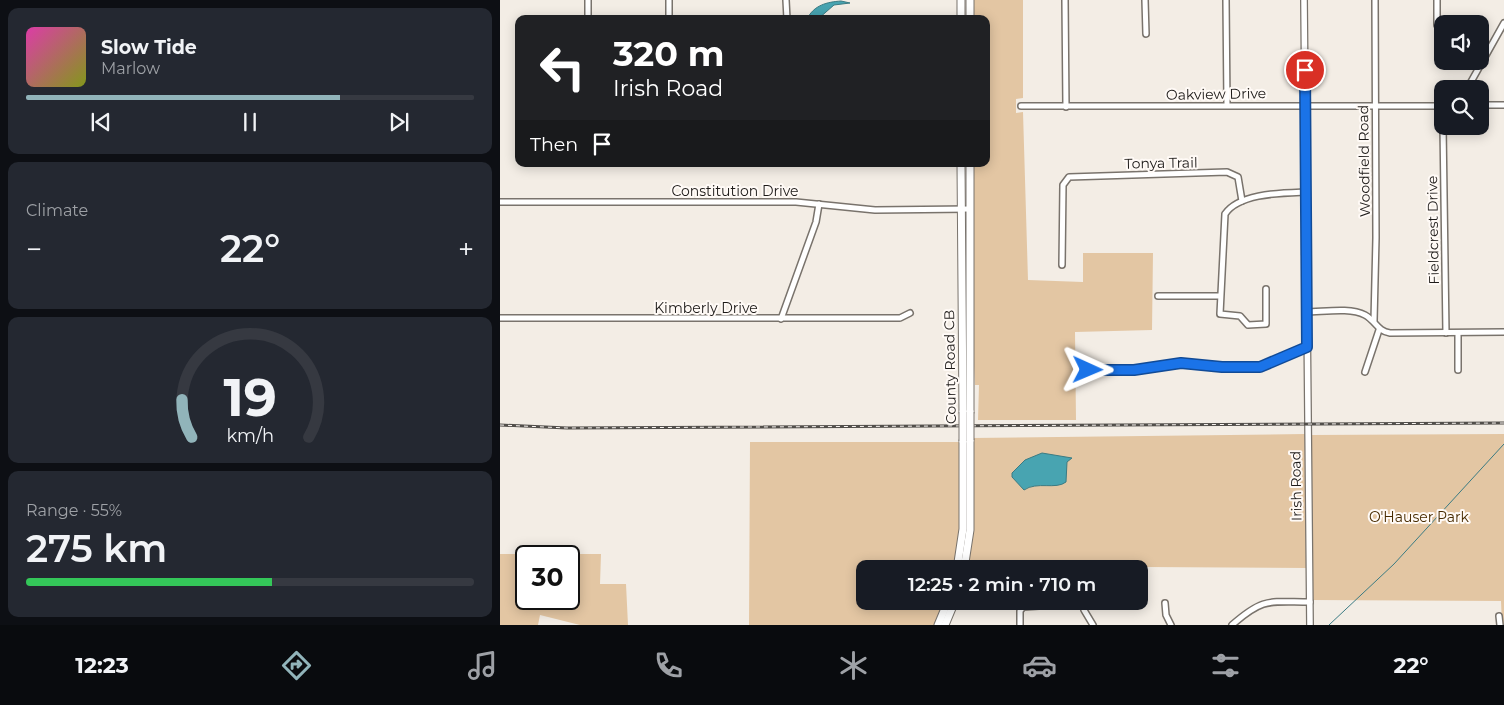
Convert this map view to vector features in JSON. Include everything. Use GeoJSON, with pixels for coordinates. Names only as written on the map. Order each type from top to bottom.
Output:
{"type":"FeatureCollection","features":[{"type":"Feature","properties":{"kind":"main road"},"geometry":{"type":"LineString","coordinates":[[961,0],[961,15]]}},
{"type":"Feature","properties":{"kind":"main road"},"geometry":{"type":"LineString","coordinates":[[970,0],[970,15]]}},
{"type":"Feature","properties":{"kind":"main road","name":"County Road CB"},"geometry":{"type":"LineString","coordinates":[[962,167],[967,412]]}},
{"type":"Feature","properties":{"kind":"main road","name":"County Road CB"},"geometry":{"type":"LineString","coordinates":[[965,560],[970,530],[967,412],[970,167]]}},
{"type":"Feature","properties":{"kind":"main road","name":"County Road CB"},"geometry":{"type":"LineString","coordinates":[[959,560],[963,528],[967,440]]}},
{"type":"Feature","properties":{"kind":"main road"},"geometry":{"type":"LineString","coordinates":[[938,625],[944,610]]}},
{"type":"Feature","properties":{"kind":"main road"},"geometry":{"type":"LineString","coordinates":[[946,625],[952,610]]}},
{"type":"Feature","properties":{"kind":"street"},"geometry":{"type":"LineString","coordinates":[[588,0],[588,15]]}},
{"type":"Feature","properties":{"kind":"street"},"geometry":{"type":"LineString","coordinates":[[669,0],[670,15]]}},
{"type":"Feature","properties":{"kind":"street"},"geometry":{"type":"LineString","coordinates":[[786,0],[787,15]]}},
{"type":"Feature","properties":{"kind":"street"},"geometry":{"type":"LineString","coordinates":[[1065,0],[1066,107]]}},
{"type":"Feature","properties":{"kind":"street"},"geometry":{"type":"LineString","coordinates":[[1145,0],[1146,34]]}},
{"type":"Feature","properties":{"kind":"street"},"geometry":{"type":"LineString","coordinates":[[1226,0],[1227,105]]}},
{"type":"Feature","properties":{"kind":"street","name":"Irish Road"},"geometry":{"type":"LineString","coordinates":[[1304,0],[1310,625]]}},
{"type":"Feature","properties":{"kind":"street","name":"Woodfield Road"},"geometry":{"type":"LineString","coordinates":[[1374,321],[1376,247],[1375,0]]}},
{"type":"Feature","properties":{"kind":"street"},"geometry":{"type":"LineString","coordinates":[[1437,0],[1437,15]]}},
{"type":"Feature","properties":{"kind":"street"},"geometry":{"type":"LineString","coordinates":[[1472,80],[1504,23]]}},
{"type":"Feature","properties":{"kind":"street"},"geometry":{"type":"LineString","coordinates":[[1489,105],[1504,105]]}},
{"type":"Feature","properties":{"kind":"street","name":"Oakview Drive"},"geometry":{"type":"LineString","coordinates":[[1020,106],[1434,106]]}},
{"type":"Feature","properties":{"kind":"street","name":"Fieldcrest Drive"},"geometry":{"type":"LineString","coordinates":[[1444,135],[1446,333]]}},
{"type":"Feature","properties":{"kind":"street","name":"Tonya Trail"},"geometry":{"type":"LineString","coordinates":[[1062,266],[1063,185],[1065,179],[1072,176],[1227,172],[1238,177],[1242,201]]}},
{"type":"Feature","properties":{"kind":"street"},"geometry":{"type":"LineString","coordinates":[[1266,289],[1266,324],[1248,325],[1240,316],[1221,315],[1220,296],[1225,214],[1232,206],[1242,201],[1271,194],[1306,192]]}},
{"type":"Feature","properties":{"kind":"street","name":"Constitution Drive"},"geometry":{"type":"LineString","coordinates":[[500,202],[796,202],[875,210],[970,209]]}},
{"type":"Feature","properties":{"kind":"street"},"geometry":{"type":"LineString","coordinates":[[781,319],[816,222],[820,204]]}},
{"type":"Feature","properties":{"kind":"street"},"geometry":{"type":"LineString","coordinates":[[1158,296],[1220,296]]}},
{"type":"Feature","properties":{"kind":"street"},"geometry":{"type":"LineString","coordinates":[[1306,312],[1356,312],[1374,321],[1379,330],[1390,334],[1504,332]]}},
{"type":"Feature","properties":{"kind":"street","name":"Kimberly Drive"},"geometry":{"type":"LineString","coordinates":[[500,318],[900,318],[910,313]]}},
{"type":"Feature","properties":{"kind":"street"},"geometry":{"type":"LineString","coordinates":[[1365,372],[1379,330]]}},
{"type":"Feature","properties":{"kind":"street"},"geometry":{"type":"LineString","coordinates":[[1458,333],[1458,370]]}},
{"type":"Feature","properties":{"kind":"street"},"geometry":{"type":"LineString","coordinates":[[1088,370],[1134,370],[1181,363],[1222,367],[1260,367],[1307,347]]}},
{"type":"Feature","properties":{"kind":"street"},"geometry":{"type":"LineString","coordinates":[[1232,625],[1251,608],[1261,604],[1310,602]]}},
{"type":"Feature","properties":{"kind":"street"},"geometry":{"type":"LineString","coordinates":[[1165,603],[1166,615],[1171,625]]}},
{"type":"Feature","properties":{"kind":"street"},"geometry":{"type":"LineString","coordinates":[[1020,625],[1021,610]]}},
{"type":"Feature","properties":{"kind":"street"},"geometry":{"type":"LineString","coordinates":[[1084,610],[1093,625]]}},
{"type":"Feature","properties":{"kind":"street"},"geometry":{"type":"LineString","coordinates":[[1500,616],[1500,625]]}},
{"type":"Feature","properties":{"kind":"green space"},"geometry":{"type":"Polygon","coordinates":[[[973,0],[1023,0],[1023,98],[1016,99],[1016,113],[1023,112],[1028,280],[1083,282],[1083,253],[1153,253],[1152,330],[1075,332],[1076,420],[978,420],[979,385],[975,385],[974,366],[974,167],[990,167],[990,15],[973,15],[973,0]]]}},
{"type":"Feature","properties":{"kind":"green space"},"geometry":{"type":"Polygon","coordinates":[[[1305,434],[1306,568],[1148,567],[1148,560],[967,560],[972,438],[1305,434]]]}},
{"type":"Feature","properties":{"kind":"green space","name":"O'Hauser Park"},"geometry":{"type":"Polygon","coordinates":[[[1504,434],[1504,625],[1502,625],[1501,601],[1312,600],[1311,435],[1504,434]]]}},
{"type":"Feature","properties":{"kind":"green space"},"geometry":{"type":"Polygon","coordinates":[[[750,442],[959,442],[959,534],[955,560],[856,560],[856,610],[940,610],[934,625],[749,625],[750,442]]]}},
{"type":"Feature","properties":{"kind":"green space"},"geometry":{"type":"Polygon","coordinates":[[[500,554],[515,554],[515,610],[580,610],[580,554],[601,554],[600,584],[626,584],[628,625],[580,625],[540,615],[538,625],[500,625],[500,554]]]}},
{"type":"Feature","properties":{"kind":"water"},"geometry":{"type":"Polygon","coordinates":[[[841,1],[850,3],[834,5],[823,15],[809,15],[817,7],[841,1]]]}},
{"type":"Feature","properties":{"kind":"water"},"geometry":{"type":"Polygon","coordinates":[[[1042,453],[1072,458],[1067,462],[1066,482],[1057,485],[1029,487],[1024,490],[1012,477],[1012,473],[1025,460],[1042,453]]]}},
{"type":"Feature","properties":{"kind":"waterway"},"geometry":{"type":"LineString","coordinates":[[1329,625],[1394,564],[1504,444]]}},
{"type":"Feature","properties":{"kind":"railway"},"geometry":{"type":"LineString","coordinates":[[500,425],[567,428],[1504,423]]}},
{"type":"Feature","properties":{"kind":"route"},"geometry":{"type":"LineString","coordinates":[[1088,370],[1134,370],[1173,363],[1222,367],[1260,367],[1268,365],[1296,350],[1307,347],[1305,70]]}}]}
